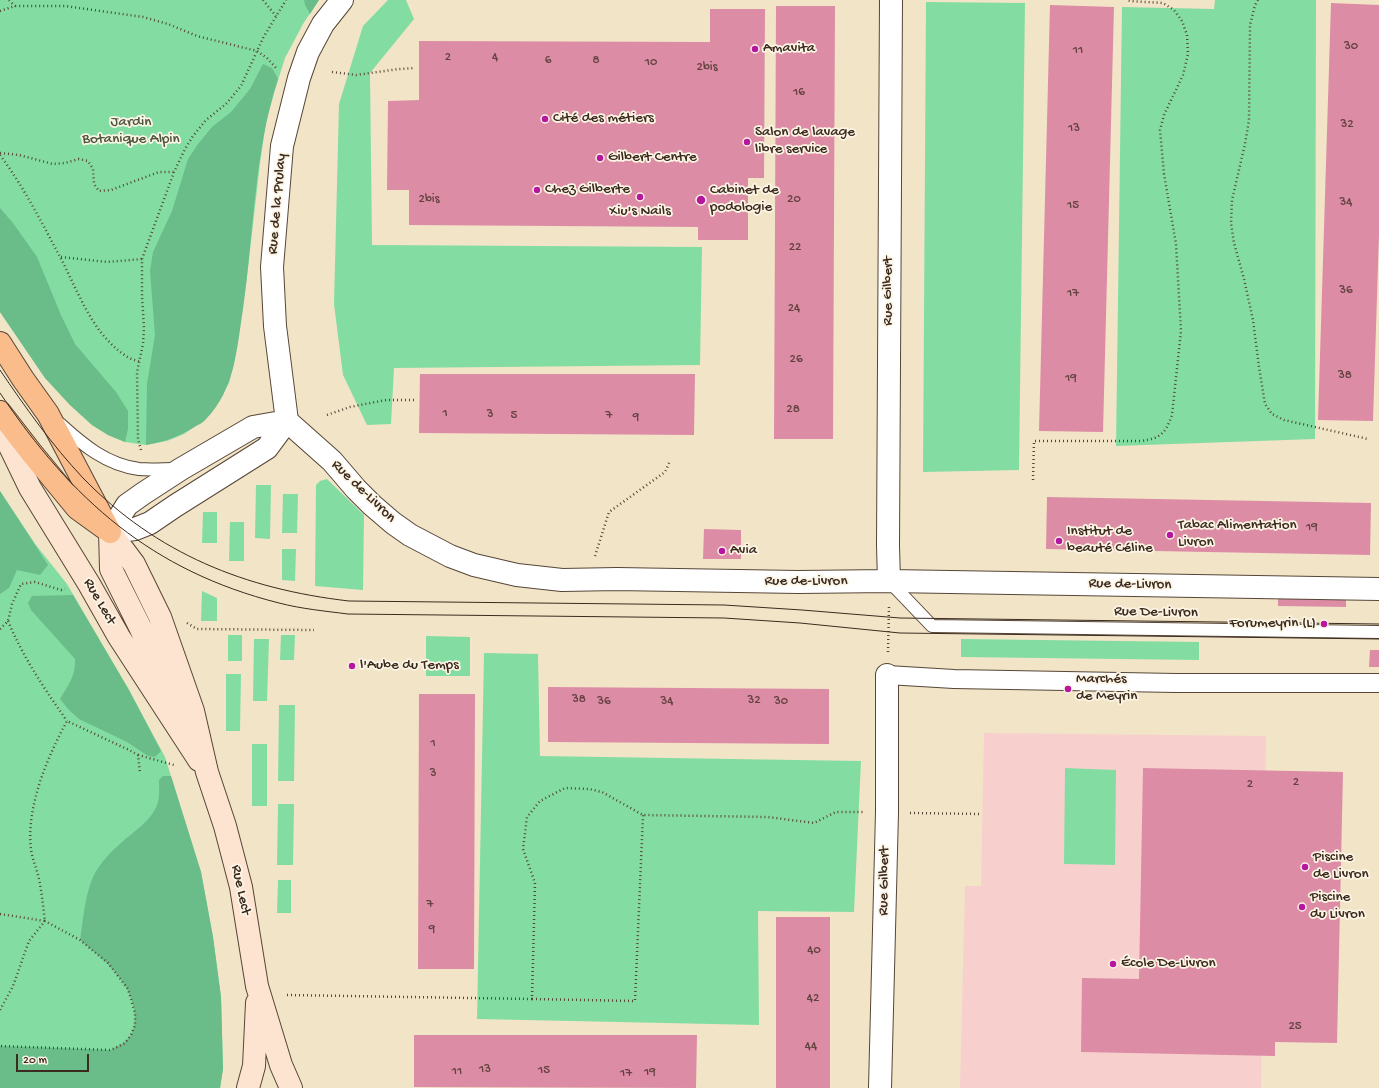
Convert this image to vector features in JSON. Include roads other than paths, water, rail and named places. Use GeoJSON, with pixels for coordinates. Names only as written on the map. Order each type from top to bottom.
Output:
{"type":"FeatureCollection","features":[{"type":"Feature","properties":{"kind":"main road","name":"Rue Lect"},"geometry":{"type":"LineString","coordinates":[[0,343],[48,414],[110,532],[111,569],[140,626],[208,772],[225,826],[241,887],[257,986],[281,1065],[291,1088]]}},
{"type":"Feature","properties":{"kind":"main road"},"geometry":{"type":"LineString","coordinates":[[0,412],[77,508],[110,532]]}},
{"type":"Feature","properties":{"kind":"main road","name":"Rue Lect"},"geometry":{"type":"LineString","coordinates":[[0,426],[30,488],[89,584],[119,637],[208,772]]}},
{"type":"Feature","properties":{"kind":"main road","name":"Rue Lect"},"geometry":{"type":"LineString","coordinates":[[248,1088],[254,1058],[257,986]]}},
{"type":"Feature","properties":{"kind":"street","name":"Rue de la Prulay"},"geometry":{"type":"LineString","coordinates":[[286,421],[275,326],[272,267],[282,146],[299,78],[308,52],[323,24],[342,0]]}},
{"type":"Feature","properties":{"kind":"street","name":"Rue Gilbert"},"geometry":{"type":"LineString","coordinates":[[889,581],[891,0]]}},
{"type":"Feature","properties":{"kind":"street"},"geometry":{"type":"LineString","coordinates":[[110,532],[127,505],[181,469],[253,427],[286,421]]}},
{"type":"Feature","properties":{"kind":"street"},"geometry":{"type":"LineString","coordinates":[[110,532],[135,529],[150,523],[266,448],[286,421]]}},
{"type":"Feature","properties":{"kind":"street","name":"Rue de-Livron"},"geometry":{"type":"LineString","coordinates":[[286,421],[332,462],[356,489],[393,523],[410,535],[432,547],[474,565],[517,575],[562,580],[617,579],[798,582],[889,581],[1379,589]]}},
{"type":"Feature","properties":{"kind":"street"},"geometry":{"type":"LineString","coordinates":[[887,675],[962,680],[1176,683],[1379,683]]}},
{"type":"Feature","properties":{"kind":"street","name":"Rue Gilbert"},"geometry":{"type":"LineString","coordinates":[[880,1088],[887,812],[887,675]]}},
{"type":"Feature","properties":{"kind":"lane"},"geometry":{"type":"LineString","coordinates":[[48,414],[75,438],[106,459],[139,469],[181,469]]}},
{"type":"Feature","properties":{"kind":"lane","name":"Rue De-Livron"},"geometry":{"type":"LineString","coordinates":[[889,581],[932,626],[1379,632]]}},
{"type":"Feature","properties":{"kind":"tram line"},"geometry":{"type":"LineString","coordinates":[[0,370],[39,426],[83,478],[111,505],[141,528],[172,547],[205,564],[239,577],[274,587],[311,595],[349,601],[724,605],[900,618],[1379,624]]}},
{"type":"Feature","properties":{"kind":"tram line"},"geometry":{"type":"LineString","coordinates":[[0,393],[27,431],[56,466],[86,498],[119,526],[154,551],[192,572],[234,589],[296,607],[348,614],[724,618],[800,623],[900,633],[1379,639]]}},
{"type":"Feature","properties":{"kind":"place","name":"Amavita"},"geometry":{"type":"Point","coordinates":[755,49]}},
{"type":"Feature","properties":{"kind":"place","name":"Cité des métiers"},"geometry":{"type":"Point","coordinates":[545,119]}},
{"type":"Feature","properties":{"kind":"place","name":"Salon de lavage libre service"},"geometry":{"type":"Point","coordinates":[747,142]}},
{"type":"Feature","properties":{"kind":"place","name":"Gilbert Centre"},"geometry":{"type":"Point","coordinates":[600,158]}},
{"type":"Feature","properties":{"kind":"place","name":"Chez Gilberte"},"geometry":{"type":"Point","coordinates":[537,190]}},
{"type":"Feature","properties":{"kind":"place","name":"Xiu's Nails"},"geometry":{"type":"Point","coordinates":[640,197]}},
{"type":"Feature","properties":{"kind":"place","name":"Cabinet de podologie"},"geometry":{"type":"Point","coordinates":[701,200]}},
{"type":"Feature","properties":{"kind":"place","name":"Tabac Alimentation Livron"},"geometry":{"type":"Point","coordinates":[1170,535]}},
{"type":"Feature","properties":{"kind":"place","name":"Institut de beauté Céline"},"geometry":{"type":"Point","coordinates":[1059,541]}},
{"type":"Feature","properties":{"kind":"place","name":"Avia"},"geometry":{"type":"Point","coordinates":[722,551]}},
{"type":"Feature","properties":{"kind":"place","name":"Forumeyrin (L)"},"geometry":{"type":"Point","coordinates":[1324,624]}},
{"type":"Feature","properties":{"kind":"place","name":"l'Aube du Temps"},"geometry":{"type":"Point","coordinates":[352,666]}},
{"type":"Feature","properties":{"kind":"place","name":"Marchés de Meyrin"},"geometry":{"type":"Point","coordinates":[1068,689]}},
{"type":"Feature","properties":{"kind":"place","name":"Piscine de Livron"},"geometry":{"type":"Point","coordinates":[1305,867]}},
{"type":"Feature","properties":{"kind":"place","name":"Piscine du Livron"},"geometry":{"type":"Point","coordinates":[1302,907]}},
{"type":"Feature","properties":{"kind":"place","name":"École De-Livron"},"geometry":{"type":"Point","coordinates":[1113,964]}},
{"type":"Feature","properties":{"kind":"park label","name":"Jardin Botanique Alpin"},"geometry":{"type":"Point","coordinates":[131,132]}}]}
